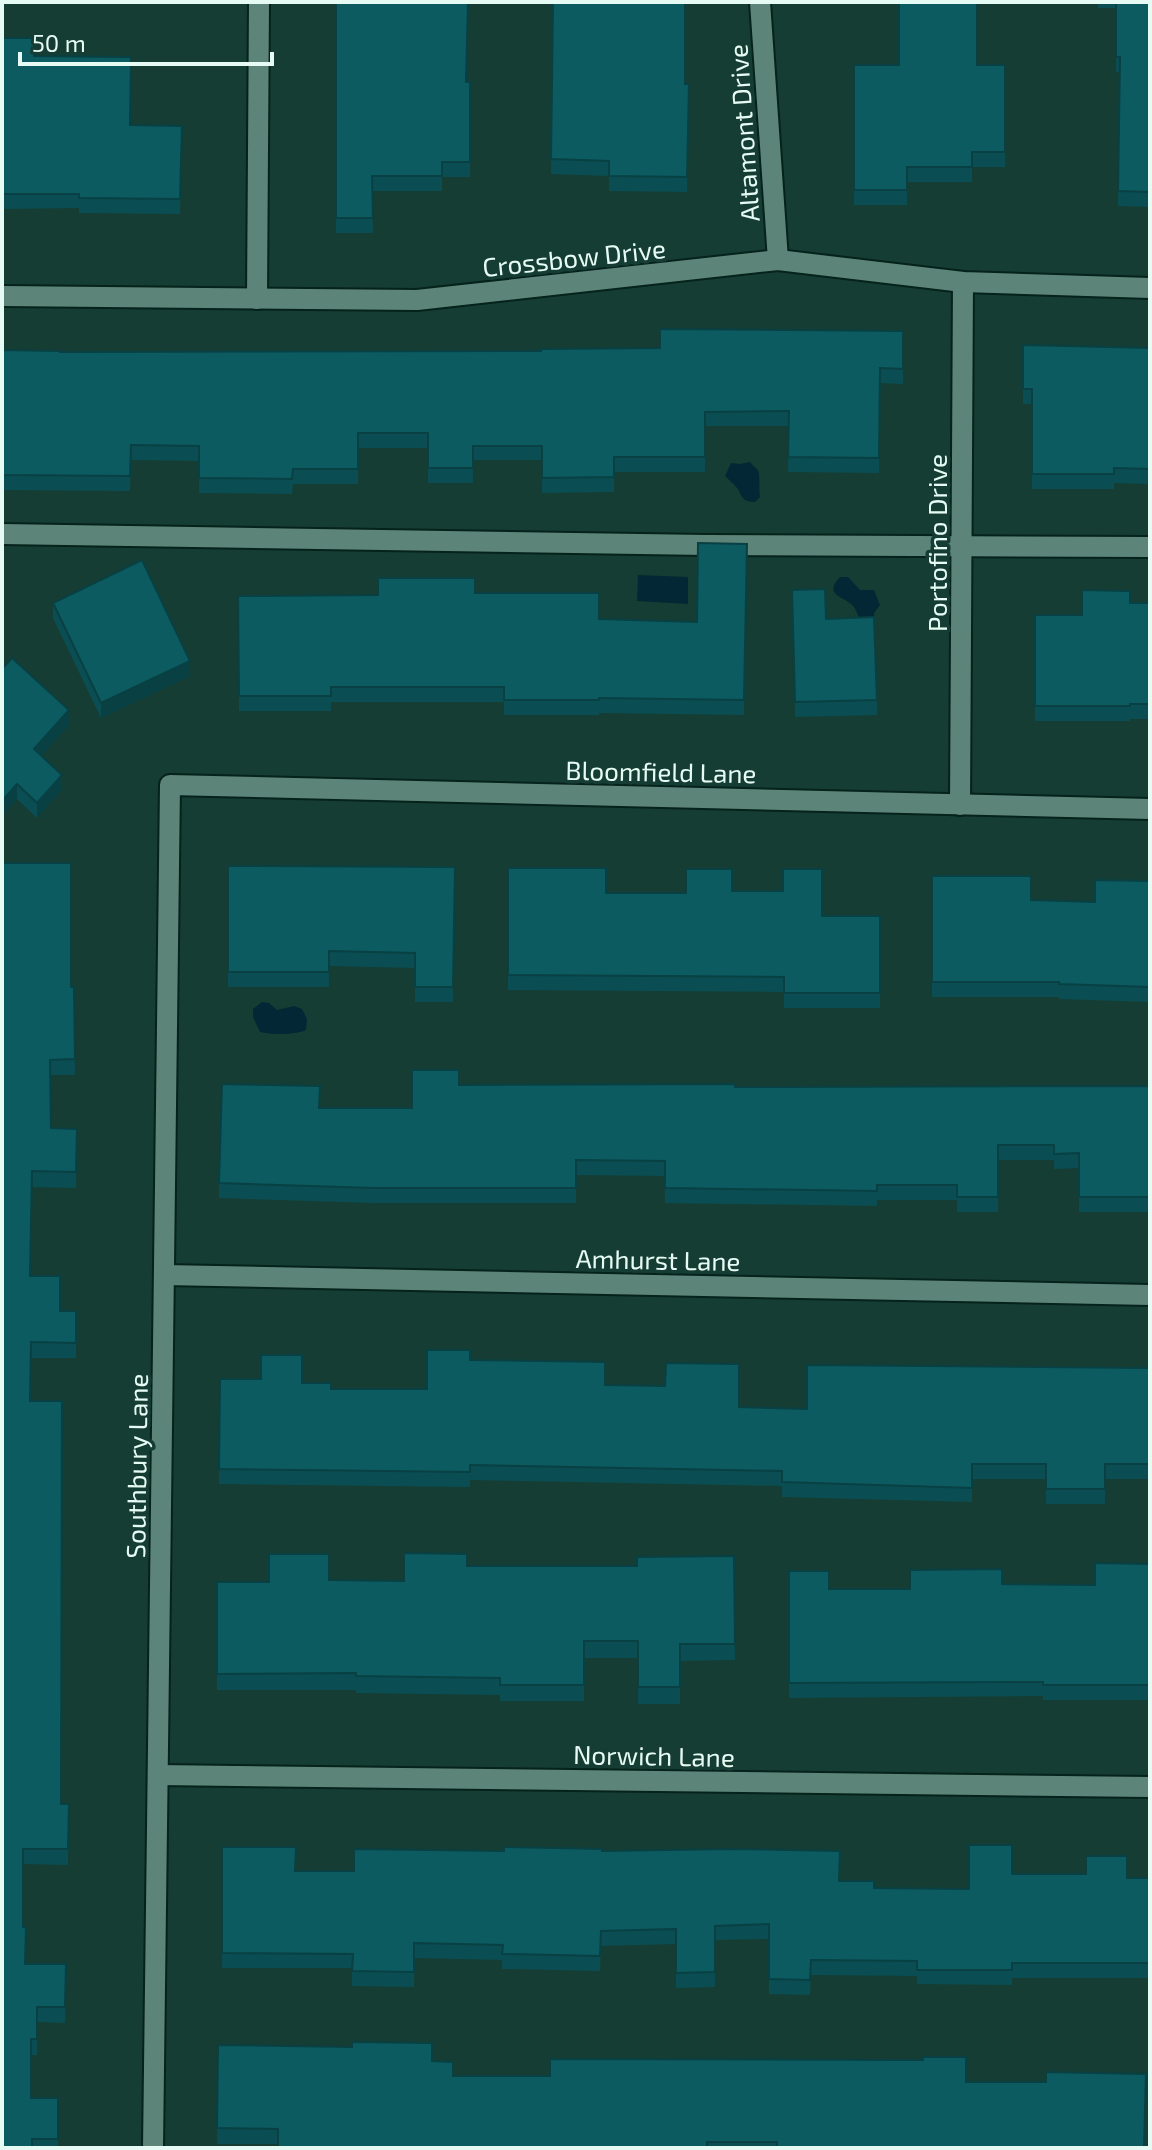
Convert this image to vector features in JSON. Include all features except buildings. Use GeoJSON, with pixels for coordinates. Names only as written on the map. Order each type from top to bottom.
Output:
{"type":"FeatureCollection","features":[{"type":"Feature","properties":{"kind":"street"},"geometry":{"type":"LineString","coordinates":[[257,299],[259,2]]}},
{"type":"Feature","properties":{"kind":"street","name":"Altamont Drive"},"geometry":{"type":"LineString","coordinates":[[760,2],[778,260]]}},
{"type":"Feature","properties":{"kind":"street","name":"Crossbow Drive"},"geometry":{"type":"LineString","coordinates":[[2,296],[417,300],[778,260],[963,282],[1150,288]]}},
{"type":"Feature","properties":{"kind":"street","name":"Portofino Drive"},"geometry":{"type":"LineString","coordinates":[[960,805],[963,282]]}},
{"type":"Feature","properties":{"kind":"street"},"geometry":{"type":"LineString","coordinates":[[2,534],[706,545],[1150,547]]}},
{"type":"Feature","properties":{"kind":"street","name":"Bloomfield Lane"},"geometry":{"type":"LineString","coordinates":[[170,785],[1150,809]]}},
{"type":"Feature","properties":{"kind":"street","name":"Southbury Lane"},"geometry":{"type":"LineString","coordinates":[[153,2148],[170,785]]}},
{"type":"Feature","properties":{"kind":"street","name":"Amhurst Lane"},"geometry":{"type":"LineString","coordinates":[[164,1275],[1150,1295]]}},
{"type":"Feature","properties":{"kind":"street","name":"Norwich Lane"},"geometry":{"type":"LineString","coordinates":[[158,1775],[1150,1787]]}},
{"type":"Feature","properties":{"kind":"water"},"geometry":{"type":"Polygon","coordinates":[[[750,462],[759,474],[760,497],[755,502],[744,499],[725,476],[731,463],[750,462]]]}},
{"type":"Feature","properties":{"kind":"water"},"geometry":{"type":"Polygon","coordinates":[[[638,575],[688,577],[688,604],[637,601],[638,575]]]}},
{"type":"Feature","properties":{"kind":"water"},"geometry":{"type":"Polygon","coordinates":[[[840,577],[848,577],[860,590],[874,590],[880,605],[874,613],[874,620],[860,619],[854,607],[834,592],[835,583],[840,577]]]}},
{"type":"Feature","properties":{"kind":"water"},"geometry":{"type":"Polygon","coordinates":[[[262,1002],[269,1003],[277,1010],[294,1006],[302,1009],[307,1019],[306,1030],[283,1034],[260,1032],[253,1009],[262,1002]]]}}]}
